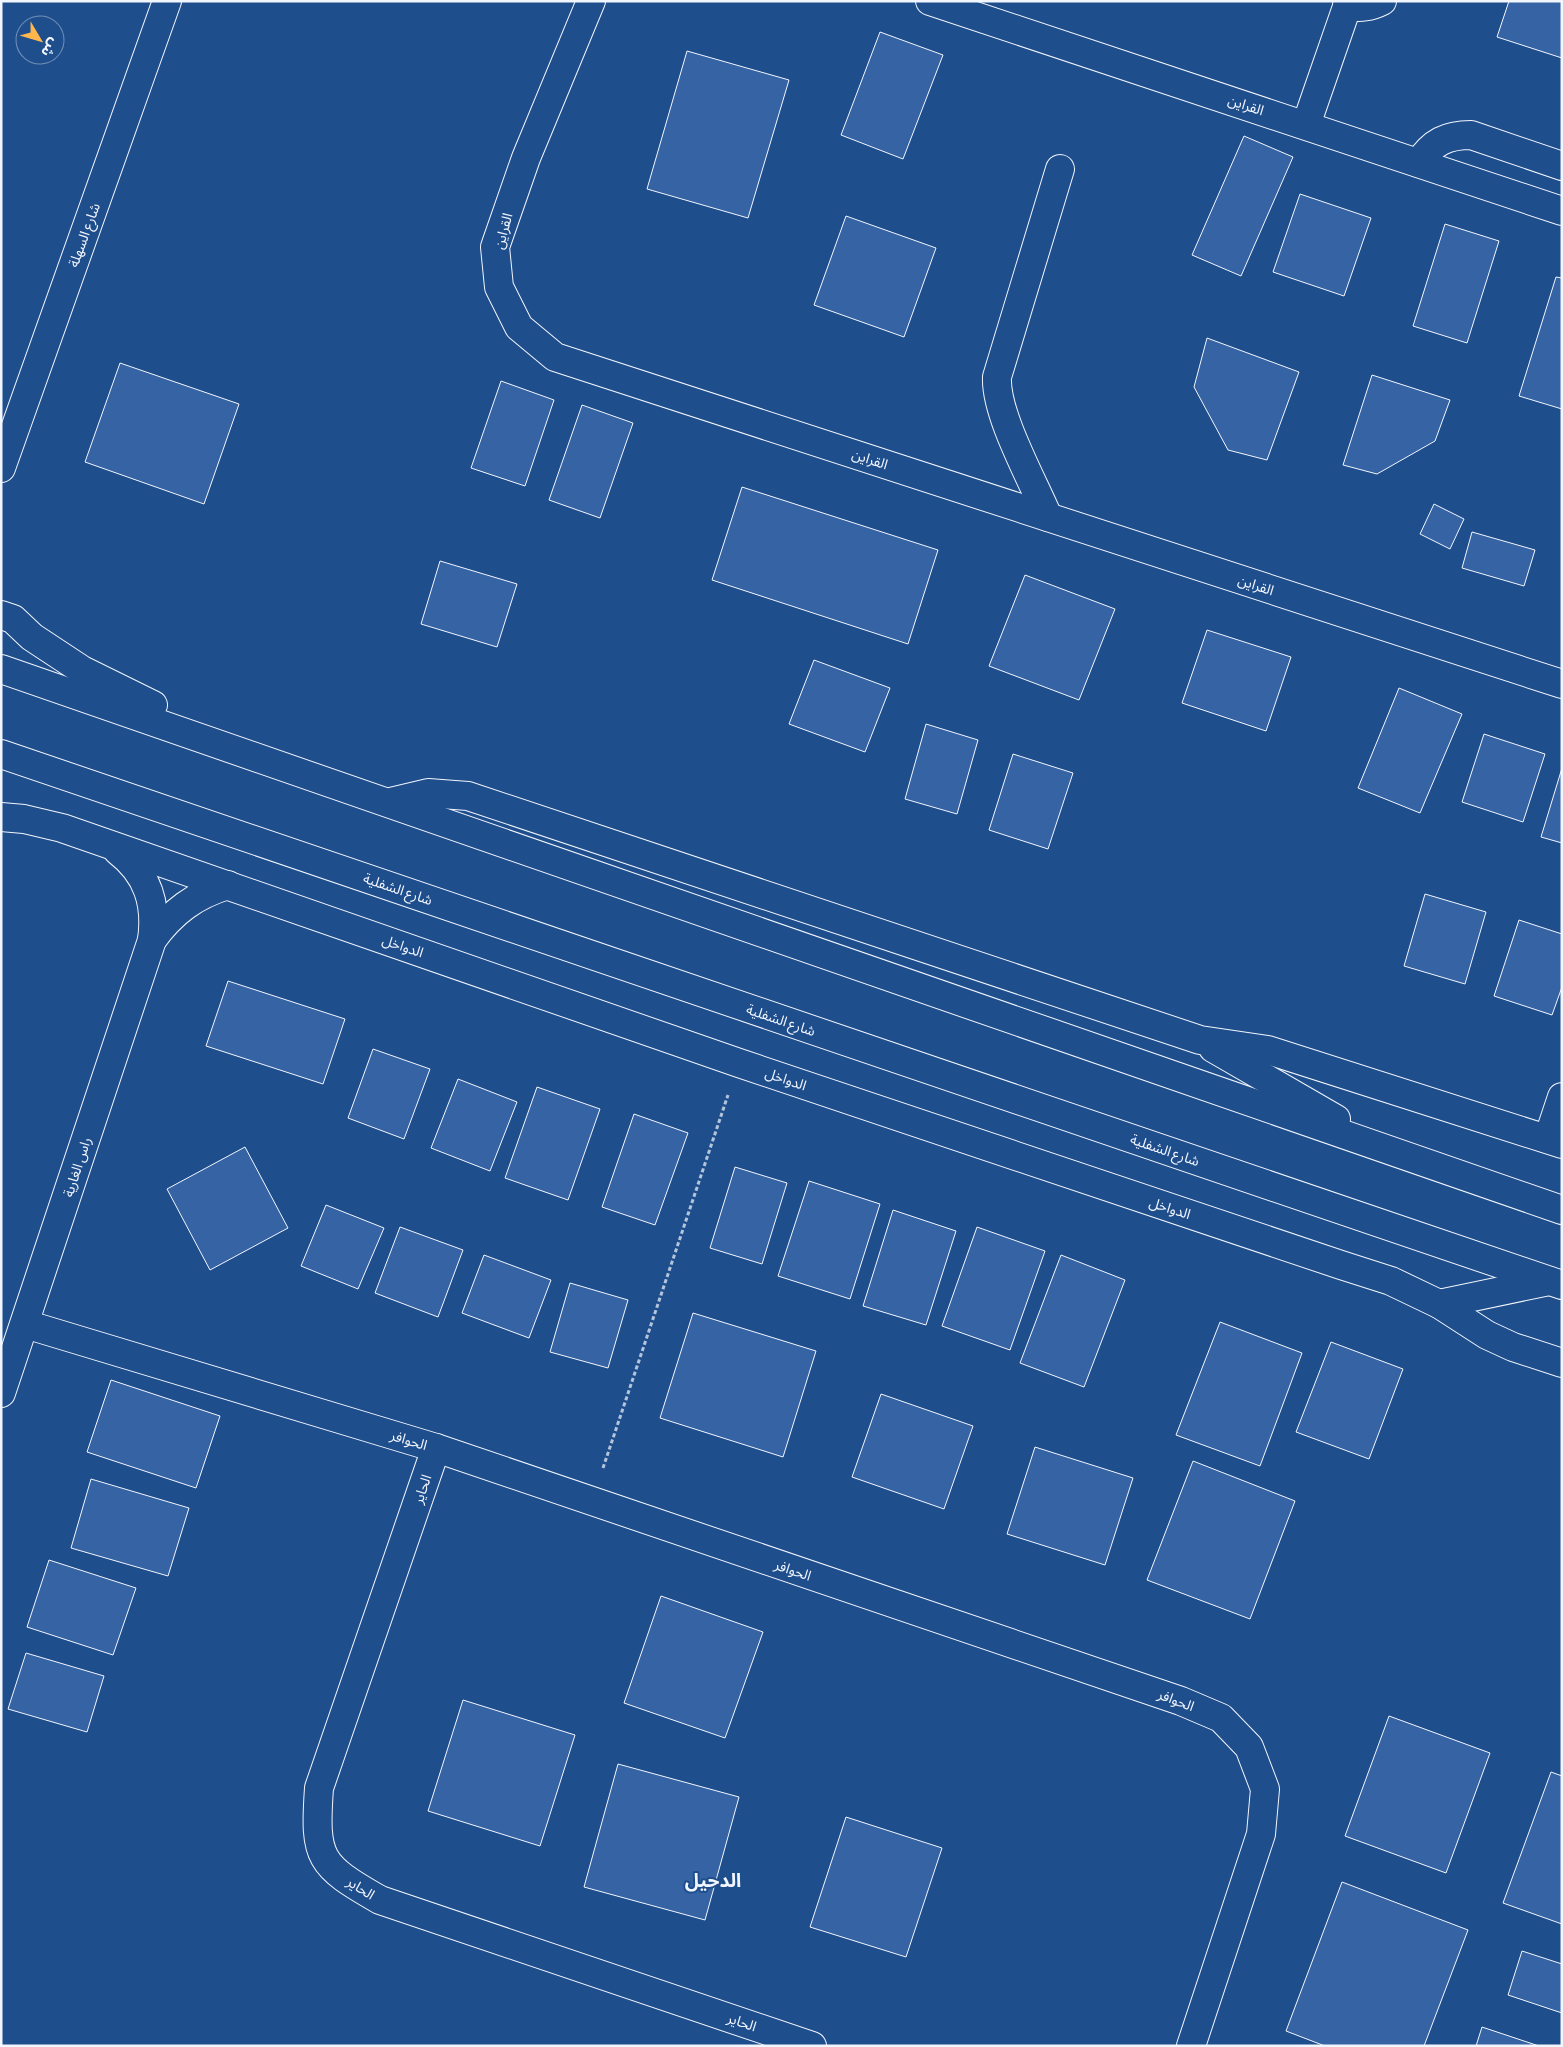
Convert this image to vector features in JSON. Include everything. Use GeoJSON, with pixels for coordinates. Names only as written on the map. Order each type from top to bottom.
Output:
{"type":"FeatureCollection","features":[{"type":"Feature","properties":{"kind":"street","name":"شارع السهلة"},"geometry":{"type":"LineString","coordinates":[[1,468],[9,428],[167,1]]}},
{"type":"Feature","properties":{"kind":"street","name":"القراين"},"geometry":{"type":"LineString","coordinates":[[591,1],[526,158],[496,247],[499,287],[519,327],[555,357],[1562,684]]}},
{"type":"Feature","properties":{"kind":"street","name":"القراين"},"geometry":{"type":"LineString","coordinates":[[930,1],[1562,211]]}},
{"type":"Feature","properties":{"kind":"street"},"geometry":{"type":"LineString","coordinates":[[1306,125],[1348,4],[1360,8],[1372,6],[1382,1]]}},
{"type":"Feature","properties":{"kind":"street"},"geometry":{"type":"LineString","coordinates":[[1419,163],[1433,144],[1444,138],[1471,135],[1562,166]]}},
{"type":"Feature","properties":{"kind":"street"},"geometry":{"type":"LineString","coordinates":[[1048,517],[1004,417],[996,390],[999,370],[1060,169]]}},
{"type":"Feature","properties":{"kind":"street"},"geometry":{"type":"LineString","coordinates":[[7,617],[32,637],[82,670],[255,755]]}},
{"type":"Feature","properties":{"kind":"street"},"geometry":{"type":"LineString","coordinates":[[1,669],[255,755],[1562,1210]]}},
{"type":"Feature","properties":{"kind":"street","name":"شارع الشفلية"},"geometry":{"type":"LineString","coordinates":[[1,754],[1555,1283]]}},
{"type":"Feature","properties":{"kind":"street"},"geometry":{"type":"LineString","coordinates":[[390,802],[428,793],[468,796],[1200,1040],[1268,1050],[1555,1142],[1562,1097]]}},
{"type":"Feature","properties":{"kind":"street","name":"الدواخل"},"geometry":{"type":"LineString","coordinates":[[1,818],[44,822],[739,1063],[1366,1272],[1416,1292],[1439,1304],[1487,1335],[1513,1347],[1562,1363]]}},
{"type":"Feature","properties":{"kind":"street","name":"راس الغارية"},"geometry":{"type":"LineString","coordinates":[[1,1393],[152,940],[154,922],[148,888],[140,872],[115,848]]}},
{"type":"Feature","properties":{"kind":"street","name":"راس الغارية"},"geometry":{"type":"LineString","coordinates":[[152,940],[163,925],[192,900],[209,891],[228,885]]}},
{"type":"Feature","properties":{"kind":"street"},"geometry":{"type":"LineString","coordinates":[[1200,1040],[1392,1151]]}},
{"type":"Feature","properties":{"kind":"street"},"geometry":{"type":"LineString","coordinates":[[1439,1304],[1555,1283]]}},
{"type":"Feature","properties":{"kind":"street","name":"الحوافر"},"geometry":{"type":"LineString","coordinates":[[25,1324],[436,1448],[1181,1701],[1221,1718],[1249,1747],[1264,1789],[1261,1834],[1191,2046]]}},
{"type":"Feature","properties":{"kind":"street","name":"الحاير"},"geometry":{"type":"LineString","coordinates":[[436,1448],[319,1788],[318,1844],[328,1864],[348,1881],[380,1900],[812,2046]]}},
{"type":"Feature","properties":{"kind":"path"},"geometry":{"type":"LineString","coordinates":[[591,1502],[739,1063]]}},
{"type":"Feature","properties":{"kind":"building"},"geometry":{"type":"Polygon","coordinates":[[[1509,1],[1562,1],[1562,58],[1497,37],[1509,1]]]}},
{"type":"Feature","properties":{"kind":"building"},"geometry":{"type":"Polygon","coordinates":[[[880,32],[943,55],[903,159],[841,135],[880,32]]]}},
{"type":"Feature","properties":{"kind":"building"},"geometry":{"type":"Polygon","coordinates":[[[687,51],[789,80],[748,218],[647,189],[687,51]]]}},
{"type":"Feature","properties":{"kind":"building"},"geometry":{"type":"Polygon","coordinates":[[[1244,136],[1293,157],[1241,276],[1192,255],[1244,136]]]}},
{"type":"Feature","properties":{"kind":"building"},"geometry":{"type":"Polygon","coordinates":[[[1300,194],[1371,218],[1344,296],[1273,272],[1300,194]]]}},
{"type":"Feature","properties":{"kind":"building"},"geometry":{"type":"Polygon","coordinates":[[[846,216],[936,248],[904,337],[814,305],[846,216]]]}},
{"type":"Feature","properties":{"kind":"building"},"geometry":{"type":"Polygon","coordinates":[[[1445,224],[1499,241],[1467,343],[1413,326],[1445,224]]]}},
{"type":"Feature","properties":{"kind":"building"},"geometry":{"type":"Polygon","coordinates":[[[1556,277],[1562,278],[1562,409],[1519,396],[1556,277]]]}},
{"type":"Feature","properties":{"kind":"building"},"geometry":{"type":"Polygon","coordinates":[[[1207,338],[1299,372],[1267,460],[1228,450],[1194,387],[1207,338]]]}},
{"type":"Feature","properties":{"kind":"building"},"geometry":{"type":"Polygon","coordinates":[[[120,363],[239,404],[204,504],[85,462],[120,363]]]}},
{"type":"Feature","properties":{"kind":"building"},"geometry":{"type":"Polygon","coordinates":[[[1372,375],[1450,400],[1435,441],[1377,474],[1343,465],[1372,375]]]}},
{"type":"Feature","properties":{"kind":"building"},"geometry":{"type":"Polygon","coordinates":[[[501,381],[554,400],[525,486],[471,468],[501,381]]]}},
{"type":"Feature","properties":{"kind":"building"},"geometry":{"type":"Polygon","coordinates":[[[582,405],[633,423],[600,518],[549,500],[582,405]]]}},
{"type":"Feature","properties":{"kind":"building"},"geometry":{"type":"Polygon","coordinates":[[[742,487],[938,550],[908,644],[712,580],[742,487]]]}},
{"type":"Feature","properties":{"kind":"building"},"geometry":{"type":"Polygon","coordinates":[[[1434,504],[1464,519],[1450,549],[1420,534],[1434,504]]]}},
{"type":"Feature","properties":{"kind":"building"},"geometry":{"type":"Polygon","coordinates":[[[1472,532],[1535,550],[1524,586],[1462,568],[1472,532]]]}},
{"type":"Feature","properties":{"kind":"building"},"geometry":{"type":"Polygon","coordinates":[[[440,561],[517,584],[497,647],[421,624],[440,561]]]}},
{"type":"Feature","properties":{"kind":"building"},"geometry":{"type":"Polygon","coordinates":[[[1025,575],[1115,609],[1079,700],[989,666],[1025,575]]]}},
{"type":"Feature","properties":{"kind":"building"},"geometry":{"type":"Polygon","coordinates":[[[1207,630],[1291,657],[1266,731],[1182,703],[1207,630]]]}},
{"type":"Feature","properties":{"kind":"building"},"geometry":{"type":"Polygon","coordinates":[[[814,660],[890,688],[865,752],[789,724],[814,660]]]}},
{"type":"Feature","properties":{"kind":"building"},"geometry":{"type":"Polygon","coordinates":[[[1399,688],[1462,714],[1420,813],[1358,788],[1399,688]]]}},
{"type":"Feature","properties":{"kind":"building"},"geometry":{"type":"Polygon","coordinates":[[[926,724],[978,740],[957,814],[905,799],[926,724]]]}},
{"type":"Feature","properties":{"kind":"building"},"geometry":{"type":"Polygon","coordinates":[[[1484,734],[1545,754],[1523,822],[1462,802],[1484,734]]]}},
{"type":"Feature","properties":{"kind":"building"},"geometry":{"type":"Polygon","coordinates":[[[1013,754],[1073,773],[1048,849],[989,830],[1013,754]]]}},
{"type":"Feature","properties":{"kind":"building"},"geometry":{"type":"Polygon","coordinates":[[[1562,768],[1562,843],[1541,837],[1562,768]]]}},
{"type":"Feature","properties":{"kind":"building"},"geometry":{"type":"Polygon","coordinates":[[[1425,894],[1486,912],[1465,984],[1404,966],[1425,894]]]}},
{"type":"Feature","properties":{"kind":"building"},"geometry":{"type":"Polygon","coordinates":[[[1519,920],[1562,934],[1562,987],[1552,1015],[1494,996],[1519,920]]]}},
{"type":"Feature","properties":{"kind":"building"},"geometry":{"type":"Polygon","coordinates":[[[228,981],[345,1019],[323,1084],[206,1046],[228,981]]]}},
{"type":"Feature","properties":{"kind":"building"},"geometry":{"type":"Polygon","coordinates":[[[373,1049],[430,1069],[404,1139],[348,1118],[373,1049]]]}},
{"type":"Feature","properties":{"kind":"building"},"geometry":{"type":"Polygon","coordinates":[[[458,1079],[517,1102],[490,1171],[431,1148],[458,1079]]]}},
{"type":"Feature","properties":{"kind":"building"},"geometry":{"type":"Polygon","coordinates":[[[537,1087],[600,1109],[568,1200],[505,1178],[537,1087]]]}},
{"type":"Feature","properties":{"kind":"building"},"geometry":{"type":"Polygon","coordinates":[[[634,1114],[688,1133],[655,1225],[602,1207],[634,1114]]]}},
{"type":"Feature","properties":{"kind":"building"},"geometry":{"type":"Polygon","coordinates":[[[245,1147],[288,1228],[210,1270],[167,1189],[245,1147]]]}},
{"type":"Feature","properties":{"kind":"building"},"geometry":{"type":"Polygon","coordinates":[[[735,1167],[787,1183],[762,1264],[710,1248],[735,1167]]]}},
{"type":"Feature","properties":{"kind":"building"},"geometry":{"type":"Polygon","coordinates":[[[809,1181],[880,1204],[850,1299],[778,1276],[809,1181]]]}},
{"type":"Feature","properties":{"kind":"building"},"geometry":{"type":"Polygon","coordinates":[[[326,1205],[384,1228],[358,1289],[301,1266],[326,1205]]]}},
{"type":"Feature","properties":{"kind":"building"},"geometry":{"type":"Polygon","coordinates":[[[893,1210],[956,1231],[926,1325],[863,1306],[893,1210]]]}},
{"type":"Feature","properties":{"kind":"building"},"geometry":{"type":"Polygon","coordinates":[[[400,1227],[463,1250],[438,1317],[375,1293],[400,1227]]]}},
{"type":"Feature","properties":{"kind":"building"},"geometry":{"type":"Polygon","coordinates":[[[977,1227],[1045,1251],[1010,1350],[942,1326],[977,1227]]]}},
{"type":"Feature","properties":{"kind":"building"},"geometry":{"type":"Polygon","coordinates":[[[484,1255],[551,1280],[529,1338],[462,1313],[484,1255]]]}},
{"type":"Feature","properties":{"kind":"building"},"geometry":{"type":"Polygon","coordinates":[[[1061,1255],[1125,1280],[1084,1387],[1020,1363],[1061,1255]]]}},
{"type":"Feature","properties":{"kind":"building"},"geometry":{"type":"Polygon","coordinates":[[[570,1283],[628,1300],[608,1368],[550,1352],[570,1283]]]}},
{"type":"Feature","properties":{"kind":"building"},"geometry":{"type":"Polygon","coordinates":[[[693,1313],[816,1351],[783,1457],[660,1418],[693,1313]]]}},
{"type":"Feature","properties":{"kind":"building"},"geometry":{"type":"Polygon","coordinates":[[[1220,1322],[1302,1353],[1260,1466],[1176,1435],[1220,1322]]]}},
{"type":"Feature","properties":{"kind":"building"},"geometry":{"type":"Polygon","coordinates":[[[1331,1342],[1403,1369],[1369,1459],[1296,1432],[1331,1342]]]}},
{"type":"Feature","properties":{"kind":"building"},"geometry":{"type":"Polygon","coordinates":[[[111,1380],[220,1416],[196,1488],[87,1452],[111,1380]]]}},
{"type":"Feature","properties":{"kind":"building"},"geometry":{"type":"Polygon","coordinates":[[[881,1394],[973,1426],[944,1509],[852,1477],[881,1394]]]}},
{"type":"Feature","properties":{"kind":"building"},"geometry":{"type":"Polygon","coordinates":[[[1035,1447],[1133,1478],[1105,1565],[1007,1534],[1035,1447]]]}},
{"type":"Feature","properties":{"kind":"building"},"geometry":{"type":"Polygon","coordinates":[[[1193,1461],[1295,1501],[1250,1619],[1147,1580],[1193,1461]]]}},
{"type":"Feature","properties":{"kind":"building"},"geometry":{"type":"Polygon","coordinates":[[[91,1479],[189,1508],[168,1576],[71,1548],[91,1479]]]}},
{"type":"Feature","properties":{"kind":"building"},"geometry":{"type":"Polygon","coordinates":[[[49,1560],[136,1588],[113,1655],[27,1627],[49,1560]]]}},
{"type":"Feature","properties":{"kind":"building"},"geometry":{"type":"Polygon","coordinates":[[[661,1596],[763,1632],[725,1738],[624,1703],[661,1596]]]}},
{"type":"Feature","properties":{"kind":"building"},"geometry":{"type":"Polygon","coordinates":[[[26,1653],[104,1676],[87,1732],[8,1709],[26,1653]]]}},
{"type":"Feature","properties":{"kind":"building"},"geometry":{"type":"Polygon","coordinates":[[[463,1700],[575,1735],[540,1846],[428,1811],[463,1700]]]}},
{"type":"Feature","properties":{"kind":"building"},"geometry":{"type":"Polygon","coordinates":[[[1389,1716],[1490,1753],[1446,1873],[1345,1836],[1389,1716]]]}},
{"type":"Feature","properties":{"kind":"building"},"geometry":{"type":"Polygon","coordinates":[[[618,1764],[739,1797],[705,1920],[584,1887],[618,1764]]]}},
{"type":"Feature","properties":{"kind":"building"},"geometry":{"type":"Polygon","coordinates":[[[1551,1772],[1562,1776],[1562,1924],[1503,1903],[1551,1772]]]}},
{"type":"Feature","properties":{"kind":"building"},"geometry":{"type":"Polygon","coordinates":[[[846,1817],[942,1848],[906,1957],[810,1927],[846,1817]]]}},
{"type":"Feature","properties":{"kind":"building"},"geometry":{"type":"Polygon","coordinates":[[[1342,1882],[1468,1930],[1424,2046],[1325,2046],[1286,2031],[1342,1882]]]}},
{"type":"Feature","properties":{"kind":"building"},"geometry":{"type":"Polygon","coordinates":[[[1522,1951],[1562,1964],[1562,2013],[1508,1995],[1522,1951]]]}},
{"type":"Feature","properties":{"kind":"building"},"geometry":{"type":"Polygon","coordinates":[[[1482,2027],[1539,2046],[1476,2046],[1482,2027]]]}},
{"type":"Feature","properties":{"kind":"district","name":"الدحيل"},"geometry":{"type":"Point","coordinates":[713,1880]}}]}
